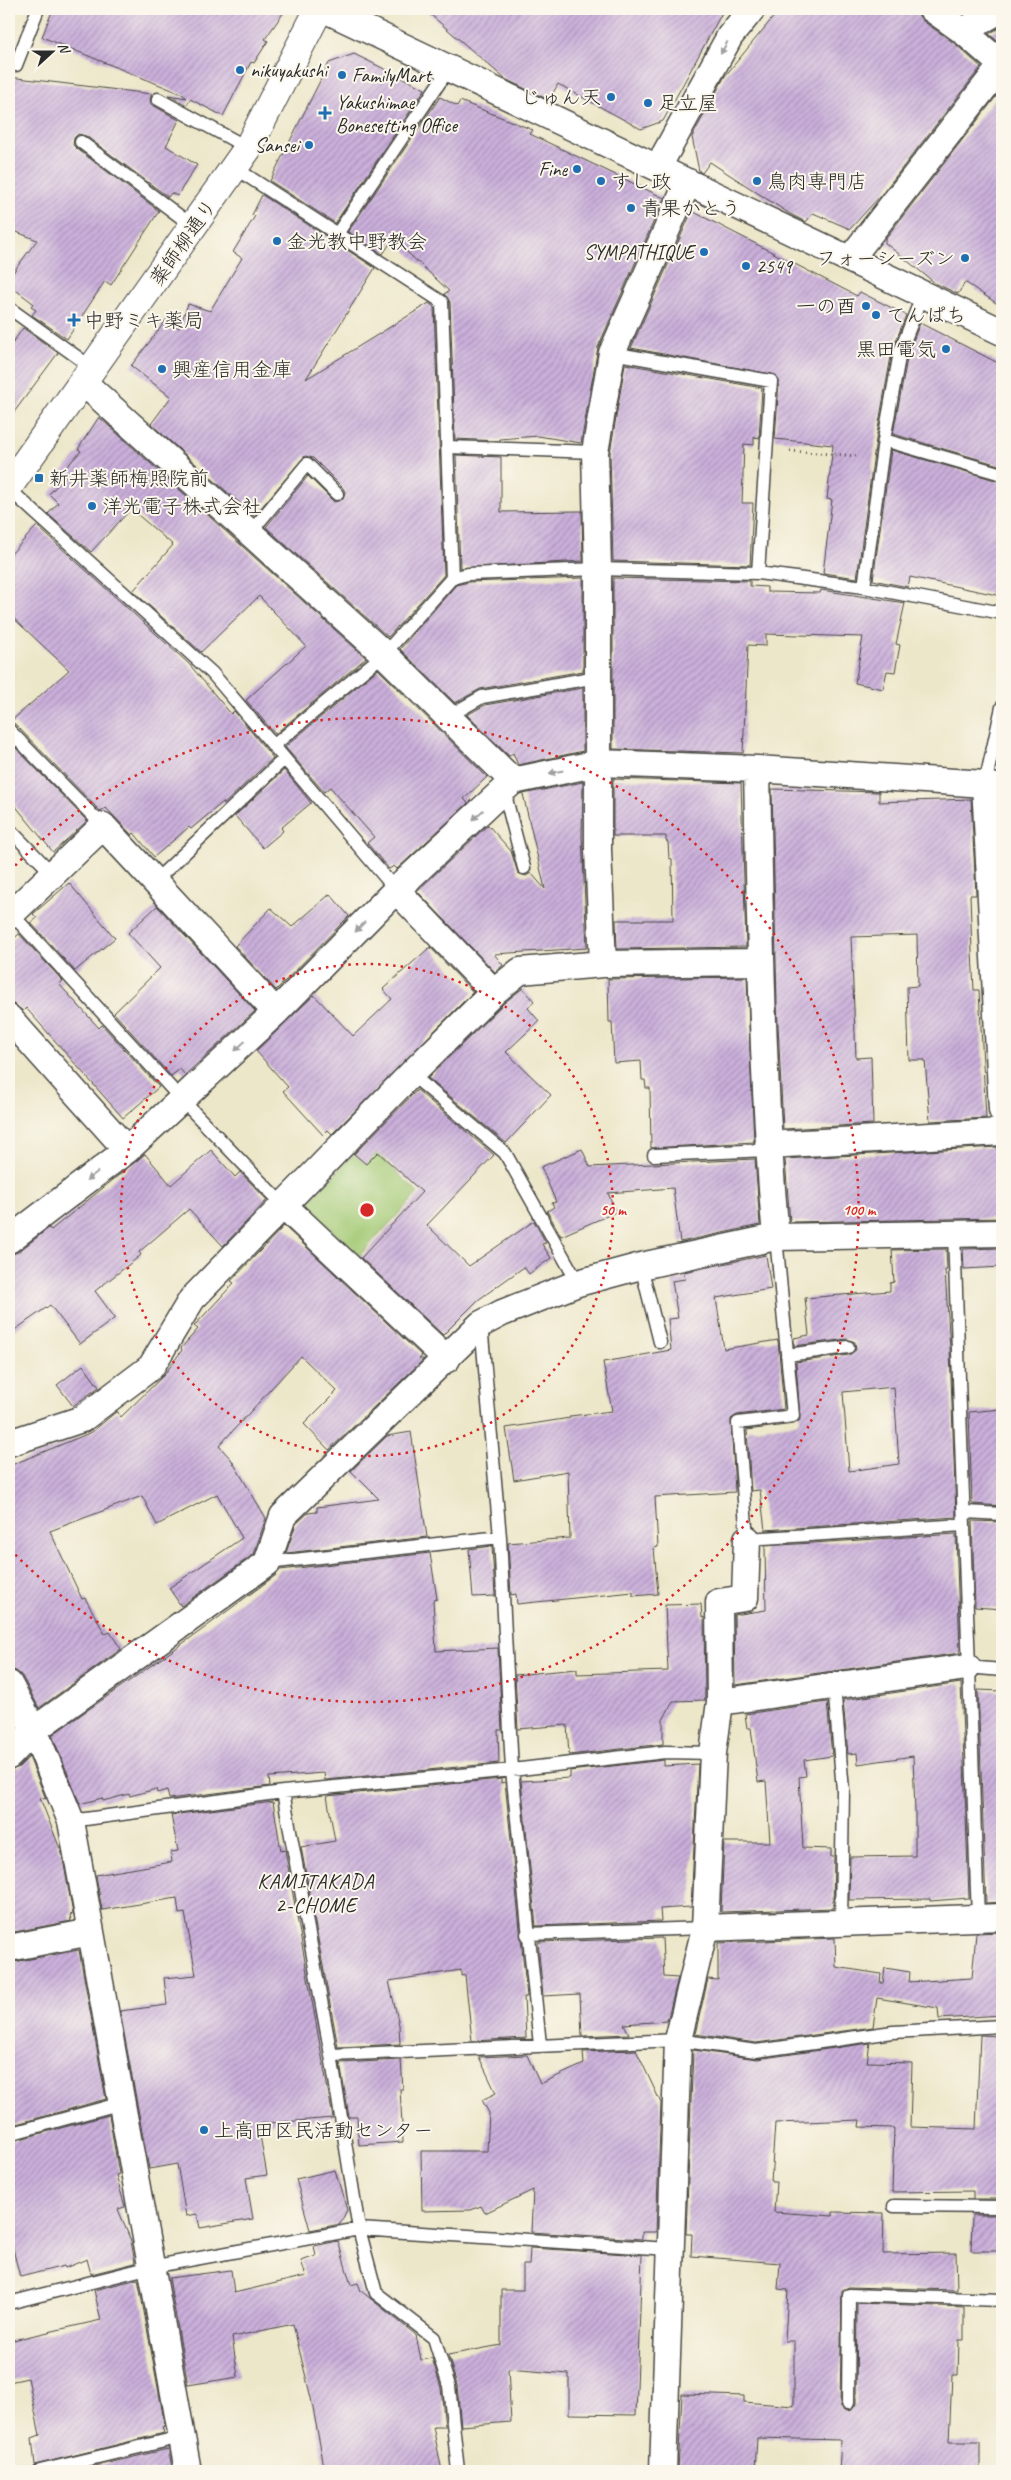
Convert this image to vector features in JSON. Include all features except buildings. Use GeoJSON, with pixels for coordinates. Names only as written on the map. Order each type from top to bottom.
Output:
{"type":"FeatureCollection","features":[{"type":"Feature","properties":{"kind":"street","name":"薬師柳通り"},"geometry":{"type":"LineString","coordinates":[[9,488],[241,158],[319,9]]}},
{"type":"Feature","properties":{"kind":"street"},"geometry":{"type":"LineString","coordinates":[[324,9],[448,70],[658,167],[1002,332]]}},
{"type":"Feature","properties":{"kind":"street"},"geometry":{"type":"LineString","coordinates":[[658,167],[730,36],[752,9]]}},
{"type":"Feature","properties":{"kind":"street"},"geometry":{"type":"LineString","coordinates":[[850,259],[1002,65],[963,31],[932,9]]}},
{"type":"Feature","properties":{"kind":"street"},"geometry":{"type":"LineString","coordinates":[[963,31],[1002,9]]}},
{"type":"Feature","properties":{"kind":"street"},"geometry":{"type":"LineString","coordinates":[[603,964],[598,850],[598,569],[595,452],[612,353],[688,182]]}},
{"type":"Feature","properties":{"kind":"street"},"geometry":{"type":"LineString","coordinates":[[89,376],[250,533],[384,654],[447,717],[508,786]]}},
{"type":"Feature","properties":{"kind":"street"},"geometry":{"type":"LineString","coordinates":[[12,1232],[126,1150],[182,1100],[276,1012],[396,890],[508,786],[599,764],[757,769],[993,786],[1002,1110]]}},
{"type":"Feature","properties":{"kind":"street"},"geometry":{"type":"LineString","coordinates":[[757,769],[760,962],[768,1147],[776,1237]]}},
{"type":"Feature","properties":{"kind":"street"},"geometry":{"type":"LineString","coordinates":[[10,914],[103,826],[276,1012]]}},
{"type":"Feature","properties":{"kind":"street"},"geometry":{"type":"LineString","coordinates":[[396,890],[494,992]]}},
{"type":"Feature","properties":{"kind":"street"},"geometry":{"type":"LineString","coordinates":[[9,1443],[82,1419],[151,1367],[192,1299],[411,1074],[494,992],[520,971],[603,964],[760,962]]}},
{"type":"Feature","properties":{"kind":"street"},"geometry":{"type":"LineString","coordinates":[[9,1018],[126,1150]]}},
{"type":"Feature","properties":{"kind":"street"},"geometry":{"type":"LineString","coordinates":[[768,1147],[1002,1132]]}},
{"type":"Feature","properties":{"kind":"street"},"geometry":{"type":"LineString","coordinates":[[283,1205],[447,1359]]}},
{"type":"Feature","properties":{"kind":"street"},"geometry":{"type":"LineString","coordinates":[[9,1756],[34,1730],[267,1563],[283,1516],[482,1324],[502,1312],[578,1283],[641,1266],[776,1237],[954,1232],[1002,1233]]}},
{"type":"Feature","properties":{"kind":"street"},"geometry":{"type":"LineString","coordinates":[[662,2471],[678,2040],[705,1928],[713,1753],[720,1702],[719,1602],[745,1598],[746,1539]]}},
{"type":"Feature","properties":{"kind":"street"},"geometry":{"type":"LineString","coordinates":[[720,1702],[967,1667]]}},
{"type":"Feature","properties":{"kind":"street"},"geometry":{"type":"LineString","coordinates":[[9,1684],[34,1730],[70,1821],[188,2471]]}},
{"type":"Feature","properties":{"kind":"street"},"geometry":{"type":"LineString","coordinates":[[705,1928],[990,1917]]}},
{"type":"Feature","properties":{"kind":"street"},"geometry":{"type":"LineString","coordinates":[[9,1948],[90,1932]]}},
{"type":"Feature","properties":{"kind":"lane"},"geometry":{"type":"LineString","coordinates":[[9,65],[16,65],[38,9]]}},
{"type":"Feature","properties":{"kind":"lane"},"geometry":{"type":"LineString","coordinates":[[337,234],[448,70]]}},
{"type":"Feature","properties":{"kind":"lane"},"geometry":{"type":"LineString","coordinates":[[158,99],[241,158],[337,234],[442,302],[452,578]]}},
{"type":"Feature","properties":{"kind":"lane"},"geometry":{"type":"LineString","coordinates":[[81,142],[194,226]]}},
{"type":"Feature","properties":{"kind":"lane"},"geometry":{"type":"LineString","coordinates":[[864,587],[881,457],[900,352],[923,294]]}},
{"type":"Feature","properties":{"kind":"lane"},"geometry":{"type":"LineString","coordinates":[[9,308],[89,376]]}},
{"type":"Feature","properties":{"kind":"lane"},"geometry":{"type":"LineString","coordinates":[[612,353],[771,381],[758,573]]}},
{"type":"Feature","properties":{"kind":"lane"},"geometry":{"type":"LineString","coordinates":[[884,440],[1002,474]]}},
{"type":"Feature","properties":{"kind":"lane"},"geometry":{"type":"LineString","coordinates":[[447,447],[595,452]]}},
{"type":"Feature","properties":{"kind":"lane"},"geometry":{"type":"LineString","coordinates":[[250,533],[307,464],[337,494]]}},
{"type":"Feature","properties":{"kind":"lane"},"geometry":{"type":"LineString","coordinates":[[9,488],[212,673],[396,890]]}},
{"type":"Feature","properties":{"kind":"lane"},"geometry":{"type":"LineString","coordinates":[[273,746],[384,654],[452,578],[468,574],[598,569],[758,573],[864,587],[1002,613]]}},
{"type":"Feature","properties":{"kind":"lane"},"geometry":{"type":"LineString","coordinates":[[447,717],[482,697],[597,677]]}},
{"type":"Feature","properties":{"kind":"lane"},"geometry":{"type":"LineString","coordinates":[[993,786],[1002,707]]}},
{"type":"Feature","properties":{"kind":"lane"},"geometry":{"type":"LineString","coordinates":[[9,730],[103,826]]}},
{"type":"Feature","properties":{"kind":"lane"},"geometry":{"type":"LineString","coordinates":[[155,881],[284,759]]}},
{"type":"Feature","properties":{"kind":"lane"},"geometry":{"type":"LineString","coordinates":[[508,786],[524,868]]}},
{"type":"Feature","properties":{"kind":"lane"},"geometry":{"type":"LineString","coordinates":[[9,828],[53,874]]}},
{"type":"Feature","properties":{"kind":"lane"},"geometry":{"type":"LineString","coordinates":[[10,914],[182,1100],[283,1205]]}},
{"type":"Feature","properties":{"kind":"lane"},"geometry":{"type":"LineString","coordinates":[[411,1074],[505,1153],[578,1283]]}},
{"type":"Feature","properties":{"kind":"lane"},"geometry":{"type":"LineString","coordinates":[[654,1155],[768,1147]]}},
{"type":"Feature","properties":{"kind":"lane"},"geometry":{"type":"LineString","coordinates":[[954,1232],[967,1667],[990,1917]]}},
{"type":"Feature","properties":{"kind":"lane"},"geometry":{"type":"LineString","coordinates":[[776,1237],[793,1416],[738,1423],[746,1539],[1002,1514]]}},
{"type":"Feature","properties":{"kind":"lane"},"geometry":{"type":"LineString","coordinates":[[641,1266],[660,1342]]}},
{"type":"Feature","properties":{"kind":"lane"},"geometry":{"type":"LineString","coordinates":[[482,1324],[500,1537],[512,1770],[527,1934],[540,2045]]}},
{"type":"Feature","properties":{"kind":"lane"},"geometry":{"type":"LineString","coordinates":[[787,1355],[848,1347]]}},
{"type":"Feature","properties":{"kind":"lane"},"geometry":{"type":"LineString","coordinates":[[267,1563],[500,1537]]}},
{"type":"Feature","properties":{"kind":"lane"},"geometry":{"type":"LineString","coordinates":[[967,1667],[1002,1670]]}},
{"type":"Feature","properties":{"kind":"lane"},"geometry":{"type":"LineString","coordinates":[[834,1686],[843,1790],[841,1923]]}},
{"type":"Feature","properties":{"kind":"lane"},"geometry":{"type":"LineString","coordinates":[[70,1821],[283,1792],[512,1770],[665,1752],[713,1753]]}},
{"type":"Feature","properties":{"kind":"lane"},"geometry":{"type":"LineString","coordinates":[[283,1792],[331,2056],[359,2229],[376,2293],[434,2338],[449,2386],[458,2471]]}},
{"type":"Feature","properties":{"kind":"lane"},"geometry":{"type":"LineString","coordinates":[[527,1934],[705,1928]]}},
{"type":"Feature","properties":{"kind":"lane"},"geometry":{"type":"LineString","coordinates":[[331,2056],[678,2040],[756,2051],[893,2032],[1002,2026]]}},
{"type":"Feature","properties":{"kind":"lane"},"geometry":{"type":"LineString","coordinates":[[9,2134],[122,2103]]}},
{"type":"Feature","properties":{"kind":"lane"},"geometry":{"type":"LineString","coordinates":[[894,2206],[1002,2207]]}},
{"type":"Feature","properties":{"kind":"lane"},"geometry":{"type":"LineString","coordinates":[[9,2303],[151,2267],[359,2229],[669,2249]]}},
{"type":"Feature","properties":{"kind":"lane"},"geometry":{"type":"LineString","coordinates":[[848,2403],[849,2295],[1002,2300]]}},
{"type":"Feature","properties":{"kind":"lane"},"geometry":{"type":"LineString","coordinates":[[40,2471],[181,2437]]}},
{"type":"Feature","properties":{"kind":"path"},"geometry":{"type":"LineString","coordinates":[[767,450],[881,457]]}},
{"type":"Feature","properties":{"kind":"green space"},"geometry":{"type":"Polygon","coordinates":[[[365,1142],[418,1193],[359,1256],[306,1205],[365,1142]]]}},
{"type":"Feature","properties":{"kind":"place","name":"nikuyakushi"},"geometry":{"type":"Point","coordinates":[240,70]}},
{"type":"Feature","properties":{"kind":"place","name":"FamilyMart"},"geometry":{"type":"Point","coordinates":[342,75]}},
{"type":"Feature","properties":{"kind":"place","name":"じゅん天"},"geometry":{"type":"Point","coordinates":[611,97]}},
{"type":"Feature","properties":{"kind":"place","name":"足立屋"},"geometry":{"type":"Point","coordinates":[648,103]}},
{"type":"Feature","properties":{"kind":"place","name":"Yakushimae Bonesetting Office"},"geometry":{"type":"Point","coordinates":[325,113]}},
{"type":"Feature","properties":{"kind":"place","name":"Sansei"},"geometry":{"type":"Point","coordinates":[309,145]}},
{"type":"Feature","properties":{"kind":"place","name":"Fine"},"geometry":{"type":"Point","coordinates":[577,169]}},
{"type":"Feature","properties":{"kind":"place","name":"すし政"},"geometry":{"type":"Point","coordinates":[601,181]}},
{"type":"Feature","properties":{"kind":"place","name":"鳥肉専門店"},"geometry":{"type":"Point","coordinates":[757,181]}},
{"type":"Feature","properties":{"kind":"place","name":"青果かとう"},"geometry":{"type":"Point","coordinates":[631,208]}},
{"type":"Feature","properties":{"kind":"place","name":"金光教中野教会"},"geometry":{"type":"Point","coordinates":[277,241]}},
{"type":"Feature","properties":{"kind":"place","name":"SYMPATHIQUE"},"geometry":{"type":"Point","coordinates":[704,252]}},
{"type":"Feature","properties":{"kind":"place","name":"フォーシーズン"},"geometry":{"type":"Point","coordinates":[965,258]}},
{"type":"Feature","properties":{"kind":"place","name":"2549"},"geometry":{"type":"Point","coordinates":[746,266]}},
{"type":"Feature","properties":{"kind":"place","name":"一の酉"},"geometry":{"type":"Point","coordinates":[866,306]}},
{"type":"Feature","properties":{"kind":"place","name":"てんぱち"},"geometry":{"type":"Point","coordinates":[876,315]}},
{"type":"Feature","properties":{"kind":"place","name":"中野ミキ薬局"},"geometry":{"type":"Point","coordinates":[74,320]}},
{"type":"Feature","properties":{"kind":"place","name":"黒田電気"},"geometry":{"type":"Point","coordinates":[946,349]}},
{"type":"Feature","properties":{"kind":"place","name":"興産信用金庫"},"geometry":{"type":"Point","coordinates":[162,369]}},
{"type":"Feature","properties":{"kind":"place","name":"新井薬師梅照院前"},"geometry":{"type":"Point","coordinates":[39,478]}},
{"type":"Feature","properties":{"kind":"place","name":"洋光電子株式会社"},"geometry":{"type":"Point","coordinates":[92,506]}},
{"type":"Feature","properties":{"kind":"place","name":"上高田区民活動センター"},"geometry":{"type":"Point","coordinates":[204,2130]}},
{"type":"Feature","properties":{"kind":"district","name":"KAMITAKADA 2-CHOME"},"geometry":{"type":"Point","coordinates":[316,1893]}}]}
